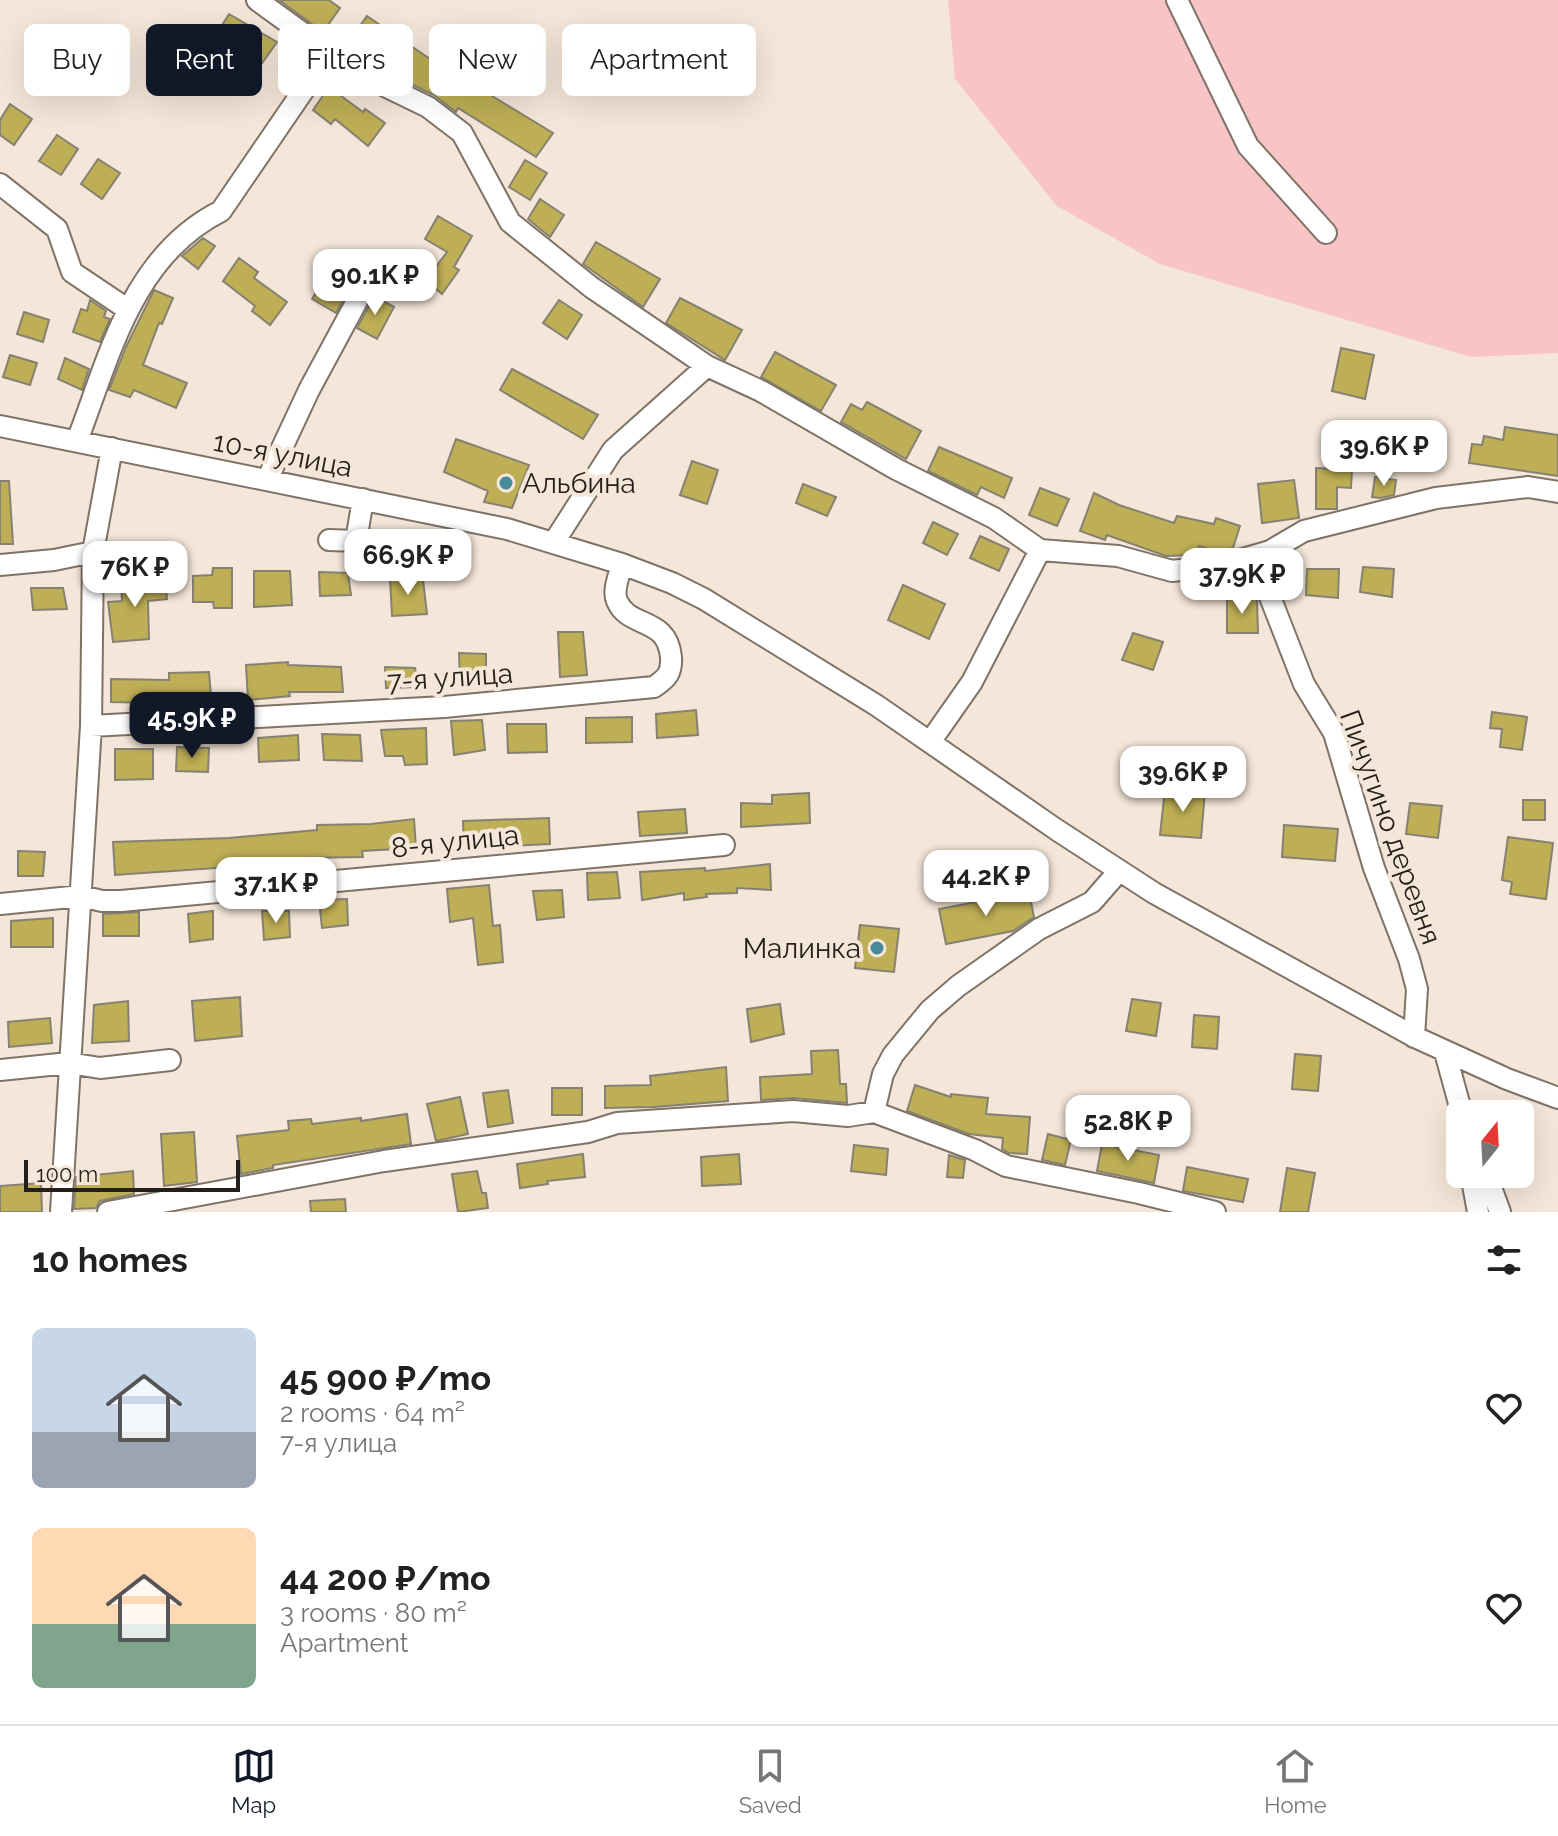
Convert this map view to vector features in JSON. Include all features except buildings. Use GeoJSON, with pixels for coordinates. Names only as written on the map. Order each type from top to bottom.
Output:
{"type":"FeatureCollection","features":[{"type":"Feature","properties":{"kind":"street"},"geometry":{"type":"LineString","coordinates":[[257,0],[290,24]]}},
{"type":"Feature","properties":{"kind":"street"},"geometry":{"type":"LineString","coordinates":[[1177,0],[1248,146],[1326,233]]}},
{"type":"Feature","properties":{"kind":"street"},"geometry":{"type":"LineString","coordinates":[[77,441],[127,309],[162,255],[199,222],[221,211],[300,96]]}},
{"type":"Feature","properties":{"kind":"street"},"geometry":{"type":"LineString","coordinates":[[405,96],[428,107],[462,133],[510,222],[591,287],[707,366],[761,391],[896,469],[994,518],[1040,550],[1118,556],[1172,571],[1222,565],[1270,551],[1304,531],[1436,498],[1528,487],[1558,492]]}},
{"type":"Feature","properties":{"kind":"street"},"geometry":{"type":"LineString","coordinates":[[0,184],[57,229],[72,272],[127,309]]}},
{"type":"Feature","properties":{"kind":"street"},"geometry":{"type":"LineString","coordinates":[[267,480],[309,390],[357,301]]}},
{"type":"Feature","properties":{"kind":"street"},"geometry":{"type":"LineString","coordinates":[[554,542],[613,450],[707,366]]}},
{"type":"Feature","properties":{"kind":"street","name":"10-я улица"},"geometry":{"type":"LineString","coordinates":[[0,426],[484,524],[554,542],[672,583],[704,599],[876,705],[1119,871],[1414,1037],[1558,1098]]}},
{"type":"Feature","properties":{"kind":"street"},"geometry":{"type":"LineString","coordinates":[[61,1212],[91,726],[93,552],[112,448]]}},
{"type":"Feature","properties":{"kind":"street"},"geometry":{"type":"LineString","coordinates":[[329,540],[356,541],[363,499]]}},
{"type":"Feature","properties":{"kind":"street"},"geometry":{"type":"LineString","coordinates":[[930,742],[972,682],[1040,550]]}},
{"type":"Feature","properties":{"kind":"street","name":"Пичугино деревня"},"geometry":{"type":"LineString","coordinates":[[1270,551],[1265,584],[1304,684],[1334,733],[1374,868],[1409,959],[1417,989],[1414,1037]]}},
{"type":"Feature","properties":{"kind":"street"},"geometry":{"type":"LineString","coordinates":[[0,565],[54,560],[93,552]]}},
{"type":"Feature","properties":{"kind":"street","name":"7-я улица"},"geometry":{"type":"LineString","coordinates":[[91,726],[444,707],[654,687],[668,678],[672,666],[670,647],[660,630],[631,615],[617,601],[615,593],[622,564]]}},
{"type":"Feature","properties":{"kind":"street"},"geometry":{"type":"LineString","coordinates":[[1222,565],[1265,584]]}},
{"type":"Feature","properties":{"kind":"street","name":"8-я улица"},"geometry":{"type":"LineString","coordinates":[[0,904],[81,896],[121,901],[724,845]]}},
{"type":"Feature","properties":{"kind":"street"},"geometry":{"type":"LineString","coordinates":[[874,1112],[883,1074],[893,1055],[930,1010],[958,986],[1039,929],[1092,902],[1119,871]]}},
{"type":"Feature","properties":{"kind":"street"},"geometry":{"type":"LineString","coordinates":[[1445,1052],[1458,1100]]}},
{"type":"Feature","properties":{"kind":"street"},"geometry":{"type":"LineString","coordinates":[[0,1070],[69,1063],[100,1068],[170,1060]]}},
{"type":"Feature","properties":{"kind":"street"},"geometry":{"type":"LineString","coordinates":[[108,1212],[384,1161],[588,1132],[617,1123],[793,1111],[848,1116],[874,1112],[975,1150],[1006,1166],[1215,1212]]}},
{"type":"Feature","properties":{"kind":"street"},"geometry":{"type":"LineString","coordinates":[[1474,1188],[1478,1212]]}},
{"type":"Feature","properties":{"kind":"street"},"geometry":{"type":"LineString","coordinates":[[1491,1188],[1500,1212]]}},
{"type":"Feature","properties":{"kind":"shaded area"},"geometry":{"type":"Polygon","coordinates":[[[948,0],[1558,0],[1558,353],[1471,357],[1160,264],[1057,206],[955,79],[948,0]]]}},
{"type":"Feature","properties":{"kind":"place","name":"Альбина"},"geometry":{"type":"Point","coordinates":[506,483]}},
{"type":"Feature","properties":{"kind":"place","name":"Малинка"},"geometry":{"type":"Point","coordinates":[877,948]}}]}
